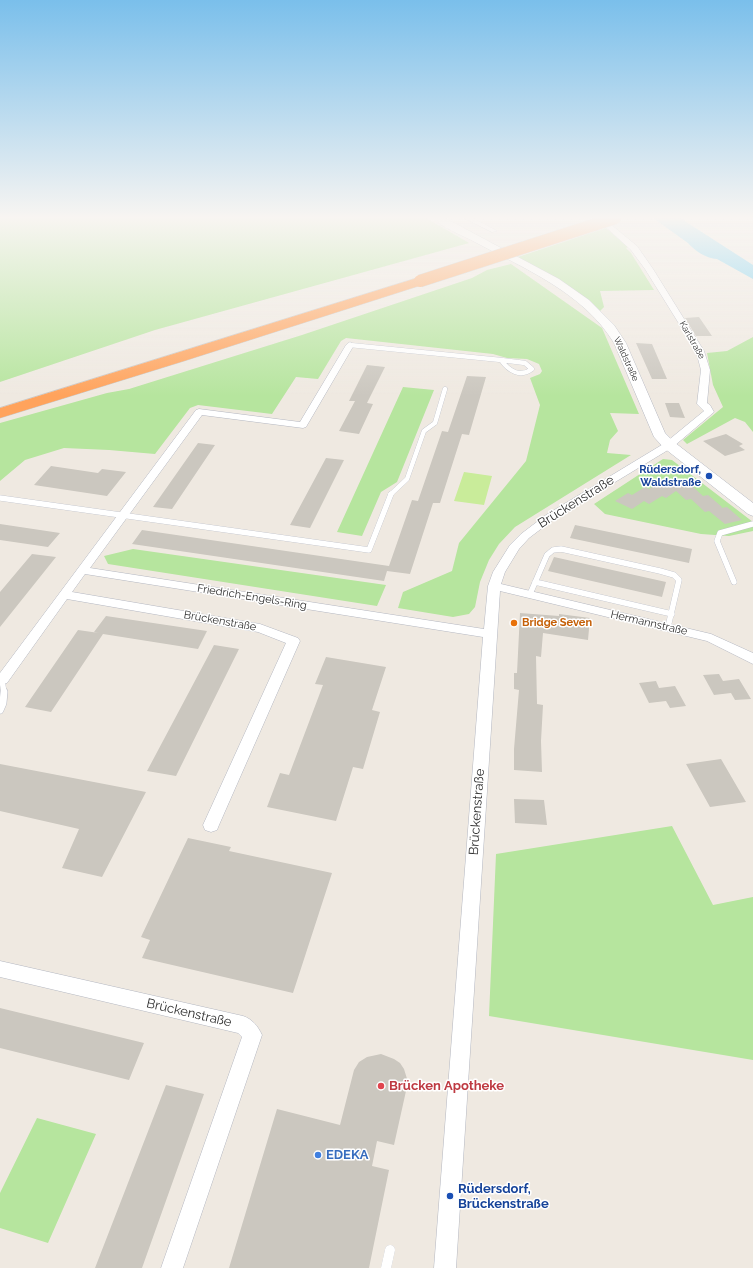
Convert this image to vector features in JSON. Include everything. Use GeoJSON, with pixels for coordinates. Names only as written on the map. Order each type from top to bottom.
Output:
{"type":"FeatureCollection","features":[{"type":"Feature","properties":{"kind":"highway"},"geometry":{"type":"LineString","coordinates":[[0,400],[414,278]]}},
{"type":"Feature","properties":{"kind":"highway"},"geometry":{"type":"LineString","coordinates":[[0,413],[180,358],[414,278]]}},
{"type":"Feature","properties":{"kind":"street","name":"Waldstraße"},"geometry":{"type":"LineString","coordinates":[[548,277],[570,291],[599,315],[610,327],[620,343],[654,424],[669,445],[753,511]]}},
{"type":"Feature","properties":{"kind":"street","name":"Karlstraße"},"geometry":{"type":"LineString","coordinates":[[653,277],[706,363],[702,404],[707,407],[709,412],[669,445]]}},
{"type":"Feature","properties":{"kind":"street"},"geometry":{"type":"LineString","coordinates":[[1,680],[65,595],[121,515],[199,412],[304,425],[350,345]]}},
{"type":"Feature","properties":{"kind":"street","name":"Brückenstraße"},"geometry":{"type":"LineString","coordinates":[[445,1268],[494,586],[506,559],[525,536],[550,517],[669,445]]}},
{"type":"Feature","properties":{"kind":"street","name":"Friedrich-Engels-Ring"},"geometry":{"type":"LineString","coordinates":[[82,570],[490,634]]}},
{"type":"Feature","properties":{"kind":"street","name":"Hermannstraße"},"geometry":{"type":"LineString","coordinates":[[494,586],[710,638],[753,659]]}},
{"type":"Feature","properties":{"kind":"street","name":"Brückenstraße"},"geometry":{"type":"LineString","coordinates":[[65,595],[260,628],[293,641],[211,825]]}},
{"type":"Feature","properties":{"kind":"street","name":"Brückenstraße"},"geometry":{"type":"LineString","coordinates":[[0,969],[243,1025],[252,1035],[172,1268]]}},
{"type":"Feature","properties":{"kind":"lane"},"geometry":{"type":"LineString","coordinates":[[350,345],[501,360],[525,364],[532,369],[525,373],[513,372],[507,369],[501,360]]}},
{"type":"Feature","properties":{"kind":"lane"},"geometry":{"type":"LineString","coordinates":[[0,498],[369,550],[390,495],[407,479],[424,432],[435,423],[445,389]]}},
{"type":"Feature","properties":{"kind":"lane"},"geometry":{"type":"LineString","coordinates":[[734,582],[717,540],[720,534],[753,524]]}},
{"type":"Feature","properties":{"kind":"lane"},"geometry":{"type":"LineString","coordinates":[[530,594],[547,554],[554,550],[561,549],[660,571],[674,575],[679,580],[668,627]]}},
{"type":"Feature","properties":{"kind":"lane"},"geometry":{"type":"LineString","coordinates":[[535,582],[672,614]]}},
{"type":"Feature","properties":{"kind":"lane"},"geometry":{"type":"LineString","coordinates":[[0,710],[4,692],[1,680]]}},
{"type":"Feature","properties":{"kind":"lane"},"geometry":{"type":"LineString","coordinates":[[386,1268],[390,1250]]}},
{"type":"Feature","properties":{"kind":"green space"},"geometry":{"type":"Polygon","coordinates":[[[0,277],[346,277],[155,330],[0,382],[0,277]]]}},
{"type":"Feature","properties":{"kind":"green space"},"geometry":{"type":"Polygon","coordinates":[[[530,277],[602,328],[639,414],[610,413],[618,431],[610,440],[607,453],[631,455],[515,527],[499,544],[489,560],[480,582],[475,607],[469,614],[453,617],[398,608],[403,592],[452,571],[459,543],[526,461],[540,405],[530,378],[540,374],[542,371],[539,364],[527,359],[507,358],[493,354],[346,338],[341,341],[318,379],[296,377],[272,414],[198,405],[190,408],[155,454],[64,448],[25,460],[0,481],[0,423],[107,393],[129,389],[302,335],[472,278],[530,277]]]}},
{"type":"Feature","properties":{"kind":"green space"},"geometry":{"type":"Polygon","coordinates":[[[552,277],[646,277],[654,290],[600,291],[604,307],[599,312],[578,293],[552,277]]]}},
{"type":"Feature","properties":{"kind":"green space"},"geometry":{"type":"Polygon","coordinates":[[[753,337],[753,432],[745,422],[735,418],[687,444],[683,440],[723,407],[713,385],[707,353],[727,351],[753,337]]]}},
{"type":"Feature","properties":{"kind":"green space"},"geometry":{"type":"Polygon","coordinates":[[[403,387],[434,390],[397,482],[381,492],[362,536],[337,532],[403,387]]]}},
{"type":"Feature","properties":{"kind":"green space"},"geometry":{"type":"Polygon","coordinates":[[[663,459],[672,460],[753,522],[753,531],[729,536],[701,534],[605,514],[594,504],[663,459]]]}},
{"type":"Feature","properties":{"kind":"green space"},"geometry":{"type":"Polygon","coordinates":[[[464,472],[492,476],[484,505],[454,501],[464,472]]]}},
{"type":"Feature","properties":{"kind":"green space"},"geometry":{"type":"Polygon","coordinates":[[[133,549],[386,585],[377,606],[108,564],[104,556],[133,549]]]}},
{"type":"Feature","properties":{"kind":"green space"},"geometry":{"type":"Polygon","coordinates":[[[672,826],[713,905],[753,897],[753,1060],[489,1016],[496,854],[672,826]]]}},
{"type":"Feature","properties":{"kind":"green space"},"geometry":{"type":"Polygon","coordinates":[[[37,1118],[96,1134],[48,1243],[0,1228],[0,1193],[37,1118]]]}},
{"type":"Feature","properties":{"kind":"building"},"geometry":{"type":"Polygon","coordinates":[[[699,317],[712,336],[696,336],[685,318],[699,317]]]}},
{"type":"Feature","properties":{"kind":"building"},"geometry":{"type":"Polygon","coordinates":[[[636,343],[652,344],[667,379],[652,379],[636,343]]]}},
{"type":"Feature","properties":{"kind":"building"},"geometry":{"type":"Polygon","coordinates":[[[367,365],[385,367],[367,403],[373,404],[359,434],[339,431],[355,401],[349,401],[367,365]]]}},
{"type":"Feature","properties":{"kind":"building"},"geometry":{"type":"Polygon","coordinates":[[[467,376],[486,377],[469,435],[462,434],[440,503],[433,503],[410,574],[387,571],[384,581],[132,544],[142,530],[389,566],[412,500],[418,501],[442,431],[448,432],[467,376]]]}},
{"type":"Feature","properties":{"kind":"building"},"geometry":{"type":"Polygon","coordinates":[[[665,403],[679,403],[685,418],[670,417],[665,403]]]}},
{"type":"Feature","properties":{"kind":"building"},"geometry":{"type":"Polygon","coordinates":[[[726,434],[743,444],[739,446],[745,450],[725,456],[703,441],[726,434]]]}},
{"type":"Feature","properties":{"kind":"building"},"geometry":{"type":"Polygon","coordinates":[[[198,443],[215,445],[172,509],[153,507],[198,443]]]}},
{"type":"Feature","properties":{"kind":"building"},"geometry":{"type":"Polygon","coordinates":[[[326,458],[344,460],[310,528],[290,525],[326,458]]]}},
{"type":"Feature","properties":{"kind":"building"},"geometry":{"type":"Polygon","coordinates":[[[51,466],[98,473],[102,469],[126,472],[107,496],[34,485],[51,466]]]}},
{"type":"Feature","properties":{"kind":"building"},"geometry":{"type":"Polygon","coordinates":[[[671,480],[689,482],[682,487],[691,485],[703,496],[708,495],[722,507],[721,508],[727,507],[742,520],[725,524],[709,511],[705,512],[691,499],[686,500],[676,491],[666,498],[662,496],[649,504],[644,501],[632,509],[615,501],[628,493],[632,495],[645,487],[649,489],[661,481],[665,483],[671,480]]]}},
{"type":"Feature","properties":{"kind":"building"},"geometry":{"type":"Polygon","coordinates":[[[0,524],[60,533],[48,547],[0,540],[0,524]]]}},
{"type":"Feature","properties":{"kind":"building"},"geometry":{"type":"Polygon","coordinates":[[[575,525],[692,549],[689,563],[570,538],[575,525]]]}},
{"type":"Feature","properties":{"kind":"building"},"geometry":{"type":"Polygon","coordinates":[[[32,554],[56,557],[0,627],[0,592],[32,554]]]}},
{"type":"Feature","properties":{"kind":"building"},"geometry":{"type":"Polygon","coordinates":[[[554,557],[666,582],[662,597],[548,571],[554,557]]]}},
{"type":"Feature","properties":{"kind":"building"},"geometry":{"type":"Polygon","coordinates":[[[520,613],[559,616],[559,614],[590,618],[588,640],[543,633],[541,657],[536,656],[537,704],[543,705],[541,741],[542,772],[514,770],[514,749],[519,690],[514,689],[514,673],[517,673],[520,613]]]}},
{"type":"Feature","properties":{"kind":"building"},"geometry":{"type":"Polygon","coordinates":[[[106,616],[207,631],[198,649],[103,634],[51,712],[25,707],[78,630],[99,633],[94,632],[106,616]]]}},
{"type":"Feature","properties":{"kind":"building"},"geometry":{"type":"Polygon","coordinates":[[[214,645],[239,649],[176,776],[147,771],[214,645]]]}},
{"type":"Feature","properties":{"kind":"building"},"geometry":{"type":"Polygon","coordinates":[[[326,657],[386,667],[372,710],[380,712],[363,769],[353,767],[336,821],[267,807],[280,773],[289,775],[323,685],[315,684],[326,657]]]}},
{"type":"Feature","properties":{"kind":"building"},"geometry":{"type":"Polygon","coordinates":[[[719,674],[723,681],[739,679],[751,699],[735,700],[731,693],[714,695],[703,675],[719,674]]]}},
{"type":"Feature","properties":{"kind":"building"},"geometry":{"type":"Polygon","coordinates":[[[656,681],[659,688],[675,686],[686,706],[670,708],[666,701],[649,703],[639,683],[656,681]]]}},
{"type":"Feature","properties":{"kind":"building"},"geometry":{"type":"Polygon","coordinates":[[[721,759],[746,802],[710,807],[686,764],[721,759]]]}},
{"type":"Feature","properties":{"kind":"building"},"geometry":{"type":"Polygon","coordinates":[[[0,764],[146,792],[102,877],[62,868],[79,829],[0,811],[0,764]]]}},
{"type":"Feature","properties":{"kind":"building"},"geometry":{"type":"Polygon","coordinates":[[[514,799],[544,800],[547,825],[515,823],[514,799]]]}},
{"type":"Feature","properties":{"kind":"building"},"geometry":{"type":"Polygon","coordinates":[[[188,838],[231,847],[229,851],[332,873],[293,993],[142,958],[150,940],[141,937],[188,838]]]}},
{"type":"Feature","properties":{"kind":"building"},"geometry":{"type":"Polygon","coordinates":[[[0,1008],[144,1043],[129,1080],[0,1048],[0,1008]]]}},
{"type":"Feature","properties":{"kind":"building","name":"EDEKA"},"geometry":{"type":"Polygon","coordinates":[[[381,1054],[400,1063],[404,1069],[408,1082],[394,1145],[377,1141],[372,1166],[389,1170],[369,1268],[229,1268],[277,1109],[340,1125],[354,1070],[359,1062],[367,1057],[381,1054]]]}},
{"type":"Feature","properties":{"kind":"building"},"geometry":{"type":"Polygon","coordinates":[[[166,1085],[204,1094],[142,1268],[95,1268],[166,1085]]]}},
{"type":"Feature","properties":{"kind":"place","name":"Rüdersdorf, Waldstraße"},"geometry":{"type":"Point","coordinates":[709,476]}},
{"type":"Feature","properties":{"kind":"place","name":"Bridge Seven"},"geometry":{"type":"Point","coordinates":[514,623]}},
{"type":"Feature","properties":{"kind":"place","name":"Brücken Apotheke"},"geometry":{"type":"Point","coordinates":[381,1086]}},
{"type":"Feature","properties":{"kind":"place","name":"EDEKA"},"geometry":{"type":"Point","coordinates":[318,1155]}},
{"type":"Feature","properties":{"kind":"place","name":"Rüdersdorf, Brückenstraße"},"geometry":{"type":"Point","coordinates":[450,1196]}}]}
